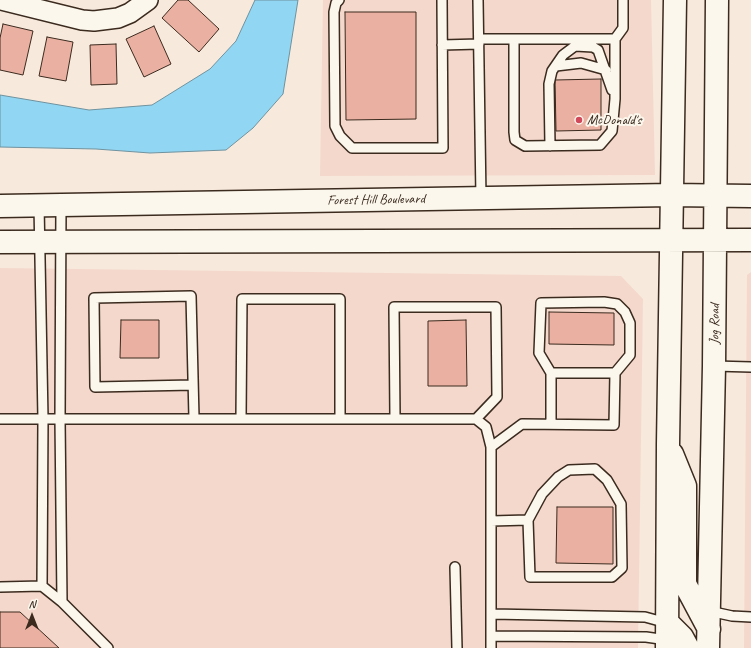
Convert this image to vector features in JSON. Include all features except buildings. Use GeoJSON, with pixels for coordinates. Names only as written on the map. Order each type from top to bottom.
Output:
{"type":"FeatureCollection","features":[{"type":"Feature","properties":{"kind":"main road"},"geometry":{"type":"LineString","coordinates":[[675,0],[668,444],[668,637],[682,637],[688,648]]}},
{"type":"Feature","properties":{"kind":"main road","name":"Jog Road"},"geometry":{"type":"LineString","coordinates":[[709,629],[716,240],[717,0]]}},
{"type":"Feature","properties":{"kind":"main road","name":"Forest Hill Boulevard"},"geometry":{"type":"LineString","coordinates":[[0,206],[671,195],[751,196]]}},
{"type":"Feature","properties":{"kind":"main road"},"geometry":{"type":"LineString","coordinates":[[0,242],[751,240]]}},
{"type":"Feature","properties":{"kind":"main road"},"geometry":{"type":"LineString","coordinates":[[668,444],[685,486],[685,584],[709,629]]}},
{"type":"Feature","properties":{"kind":"street"},"geometry":{"type":"LineString","coordinates":[[1,0],[82,20],[94,21],[118,18],[130,13],[148,0]]}},
{"type":"Feature","properties":{"kind":"lane"},"geometry":{"type":"LineString","coordinates":[[339,0],[336,3],[334,12],[335,126],[340,136],[352,148],[443,148],[442,0]]}},
{"type":"Feature","properties":{"kind":"lane"},"geometry":{"type":"LineString","coordinates":[[478,0],[481,198]]}},
{"type":"Feature","properties":{"kind":"lane"},"geometry":{"type":"LineString","coordinates":[[514,39],[515,140],[524,146],[600,145],[612,131],[615,99],[615,39],[623,28],[623,0]]}},
{"type":"Feature","properties":{"kind":"lane"},"geometry":{"type":"LineString","coordinates":[[442,45],[514,39],[615,39]]}},
{"type":"Feature","properties":{"kind":"lane"},"geometry":{"type":"LineString","coordinates":[[550,146],[549,84],[556,66],[563,55],[570,49],[575,46],[584,46],[598,50],[615,99]]}},
{"type":"Feature","properties":{"kind":"lane"},"geometry":{"type":"LineString","coordinates":[[556,66],[581,63],[606,70]]}},
{"type":"Feature","properties":{"kind":"lane"},"geometry":{"type":"LineString","coordinates":[[39,205],[50,241],[60,419],[62,602]]}},
{"type":"Feature","properties":{"kind":"lane"},"geometry":{"type":"LineString","coordinates":[[42,586],[43,419],[50,241],[61,205]]}},
{"type":"Feature","properties":{"kind":"lane"},"geometry":{"type":"LineString","coordinates":[[193,385],[95,387],[94,298],[191,296],[194,418]]}},
{"type":"Feature","properties":{"kind":"lane"},"geometry":{"type":"LineString","coordinates":[[241,418],[242,299],[340,299],[340,418]]}},
{"type":"Feature","properties":{"kind":"lane"},"geometry":{"type":"LineString","coordinates":[[491,447],[522,424],[614,425],[615,373],[630,355],[630,323],[625,312],[617,304],[604,302],[541,303],[539,353],[552,373],[552,424]]}},
{"type":"Feature","properties":{"kind":"lane"},"geometry":{"type":"LineString","coordinates":[[395,418],[394,307],[496,306],[497,397],[476,419]]}},
{"type":"Feature","properties":{"kind":"lane"},"geometry":{"type":"LineString","coordinates":[[714,366],[751,367]]}},
{"type":"Feature","properties":{"kind":"lane"},"geometry":{"type":"LineString","coordinates":[[552,373],[615,373]]}},
{"type":"Feature","properties":{"kind":"lane"},"geometry":{"type":"LineString","coordinates":[[0,419],[476,419],[486,427],[491,447],[491,648]]}},
{"type":"Feature","properties":{"kind":"lane"},"geometry":{"type":"LineString","coordinates":[[595,469],[607,480],[621,504],[622,568],[612,577],[530,577],[528,520],[542,494],[558,477],[570,470],[595,469]]}},
{"type":"Feature","properties":{"kind":"lane"},"geometry":{"type":"LineString","coordinates":[[491,521],[528,520]]}},
{"type":"Feature","properties":{"kind":"lane"},"geometry":{"type":"LineString","coordinates":[[455,567],[457,648]]}},
{"type":"Feature","properties":{"kind":"lane"},"geometry":{"type":"LineString","coordinates":[[0,587],[42,586],[62,602],[108,648]]}},
{"type":"Feature","properties":{"kind":"lane"},"geometry":{"type":"LineString","coordinates":[[492,614],[645,617],[668,637]]}},
{"type":"Feature","properties":{"kind":"lane"},"geometry":{"type":"LineString","coordinates":[[709,629],[732,616],[751,617]]}},
{"type":"Feature","properties":{"kind":"lane"},"geometry":{"type":"LineString","coordinates":[[491,636],[668,637]]}},
{"type":"Feature","properties":{"kind":"shaded area"},"geometry":{"type":"Polygon","coordinates":[[[323,0],[651,0],[655,175],[320,176],[323,0]]]}},
{"type":"Feature","properties":{"kind":"shaded area"},"geometry":{"type":"Polygon","coordinates":[[[0,268],[621,276],[643,299],[638,648],[0,648],[0,268]]]}},
{"type":"Feature","properties":{"kind":"shaded area"},"geometry":{"type":"Polygon","coordinates":[[[751,272],[751,648],[744,648],[747,275],[751,272]]]}},
{"type":"Feature","properties":{"kind":"water"},"geometry":{"type":"Polygon","coordinates":[[[255,0],[298,0],[283,94],[253,128],[226,150],[150,153],[96,149],[0,147],[0,95],[89,110],[152,105],[210,69],[236,41],[255,0]]]}},
{"type":"Feature","properties":{"kind":"place","name":"McDonald's"},"geometry":{"type":"Point","coordinates":[579,120]}}]}
